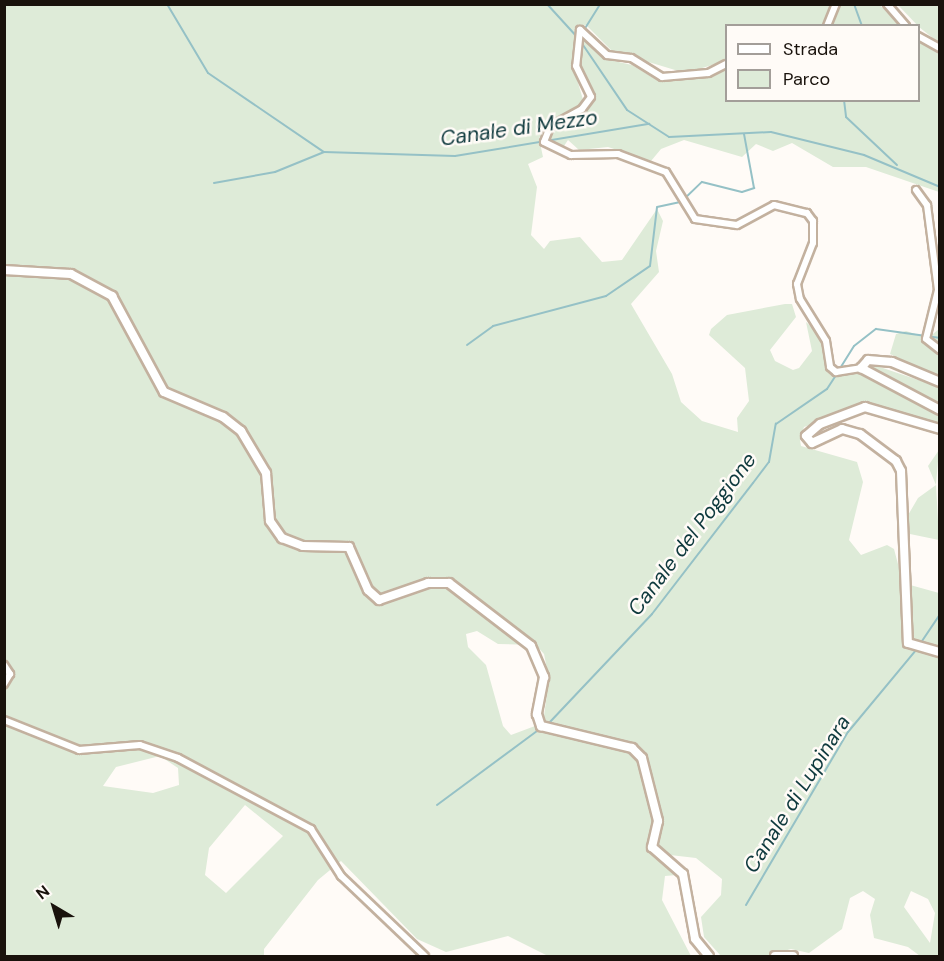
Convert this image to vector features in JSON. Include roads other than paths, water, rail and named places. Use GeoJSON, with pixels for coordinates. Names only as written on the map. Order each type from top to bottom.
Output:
{"type":"FeatureCollection","features":[{"type":"Feature","properties":{"kind":"street"},"geometry":{"type":"LineString","coordinates":[[828,24],[836,4]]}},
{"type":"Feature","properties":{"kind":"street"},"geometry":{"type":"LineString","coordinates":[[887,4],[904,24]]}},
{"type":"Feature","properties":{"kind":"street"},"geometry":{"type":"LineString","coordinates":[[725,64],[708,73],[662,76],[631,58],[607,55],[583,30],[577,34],[576,66],[589,103],[550,127],[544,137],[547,146],[580,157],[602,152],[648,164],[674,178],[682,200],[695,219],[721,225],[745,223],[774,205],[789,205],[811,216],[813,243],[797,284],[800,299],[826,341],[830,367],[836,372],[861,368],[939,410]]}},
{"type":"Feature","properties":{"kind":"street"},"geometry":{"type":"LineString","coordinates":[[920,37],[939,48]]}},
{"type":"Feature","properties":{"kind":"street"},"geometry":{"type":"LineString","coordinates":[[916,190],[927,204],[938,290],[926,339],[939,350]]}},
{"type":"Feature","properties":{"kind":"street"},"geometry":{"type":"LineString","coordinates":[[4,270],[77,276],[112,296],[164,392],[223,417],[241,431],[266,473],[270,521],[282,538],[303,546],[349,547],[368,590],[379,600],[428,583],[449,584],[531,646],[544,677],[537,714],[541,726],[632,748],[642,758],[657,813],[652,847],[682,874],[695,939],[709,957]]}},
{"type":"Feature","properties":{"kind":"street"},"geometry":{"type":"LineString","coordinates":[[861,368],[868,360],[892,362],[939,382]]}},
{"type":"Feature","properties":{"kind":"street"},"geometry":{"type":"LineString","coordinates":[[939,429],[865,407],[820,424],[806,436],[812,443],[842,429],[860,434],[896,461],[902,471],[900,541],[908,643],[939,652]]}},
{"type":"Feature","properties":{"kind":"street"},"geometry":{"type":"LineString","coordinates":[[4,665],[10,674],[4,684]]}},
{"type":"Feature","properties":{"kind":"street"},"geometry":{"type":"LineString","coordinates":[[4,720],[79,750],[140,745],[169,755],[311,829],[341,876],[425,957]]}},
{"type":"Feature","properties":{"kind":"street"},"geometry":{"type":"LineString","coordinates":[[775,957],[793,957]]}},
{"type":"Feature","properties":{"kind":"waterway","name":"Canale di Mezzo"},"geometry":{"type":"LineString","coordinates":[[167,4],[208,73],[324,152],[455,156],[649,124]]}},
{"type":"Feature","properties":{"kind":"waterway"},"geometry":{"type":"LineString","coordinates":[[547,4],[578,38]]}},
{"type":"Feature","properties":{"kind":"waterway"},"geometry":{"type":"LineString","coordinates":[[584,30],[600,4]]}},
{"type":"Feature","properties":{"kind":"waterway"},"geometry":{"type":"LineString","coordinates":[[854,4],[861,24]]}},
{"type":"Feature","properties":{"kind":"waterway"},"geometry":{"type":"LineString","coordinates":[[581,42],[627,110],[669,137],[771,132],[864,155],[940,187]]}},
{"type":"Feature","properties":{"kind":"waterway"},"geometry":{"type":"LineString","coordinates":[[844,102],[846,117],[897,165]]}},
{"type":"Feature","properties":{"kind":"waterway"},"geometry":{"type":"LineString","coordinates":[[467,345],[493,326],[606,296],[650,266],[657,207],[681,202],[702,182],[742,192],[754,188],[744,134]]}},
{"type":"Feature","properties":{"kind":"waterway"},"geometry":{"type":"LineString","coordinates":[[214,183],[275,172],[324,152]]}},
{"type":"Feature","properties":{"kind":"waterway","name":"Canale del Poggione"},"geometry":{"type":"LineString","coordinates":[[839,370],[854,346],[876,329],[940,338]]}},
{"type":"Feature","properties":{"kind":"waterway","name":"Canale del Poggione"},"geometry":{"type":"LineString","coordinates":[[549,723],[652,614],[769,462],[776,424],[827,389],[836,375]]}},
{"type":"Feature","properties":{"kind":"waterway","name":"Canale di Lupinara"},"geometry":{"type":"LineString","coordinates":[[920,644],[940,614]]}},
{"type":"Feature","properties":{"kind":"waterway","name":"Canale di Lupinara"},"geometry":{"type":"LineString","coordinates":[[746,905],[848,732],[917,649]]}},
{"type":"Feature","properties":{"kind":"waterway","name":"Canale del Poggione"},"geometry":{"type":"LineString","coordinates":[[437,805],[537,731]]}}]}
